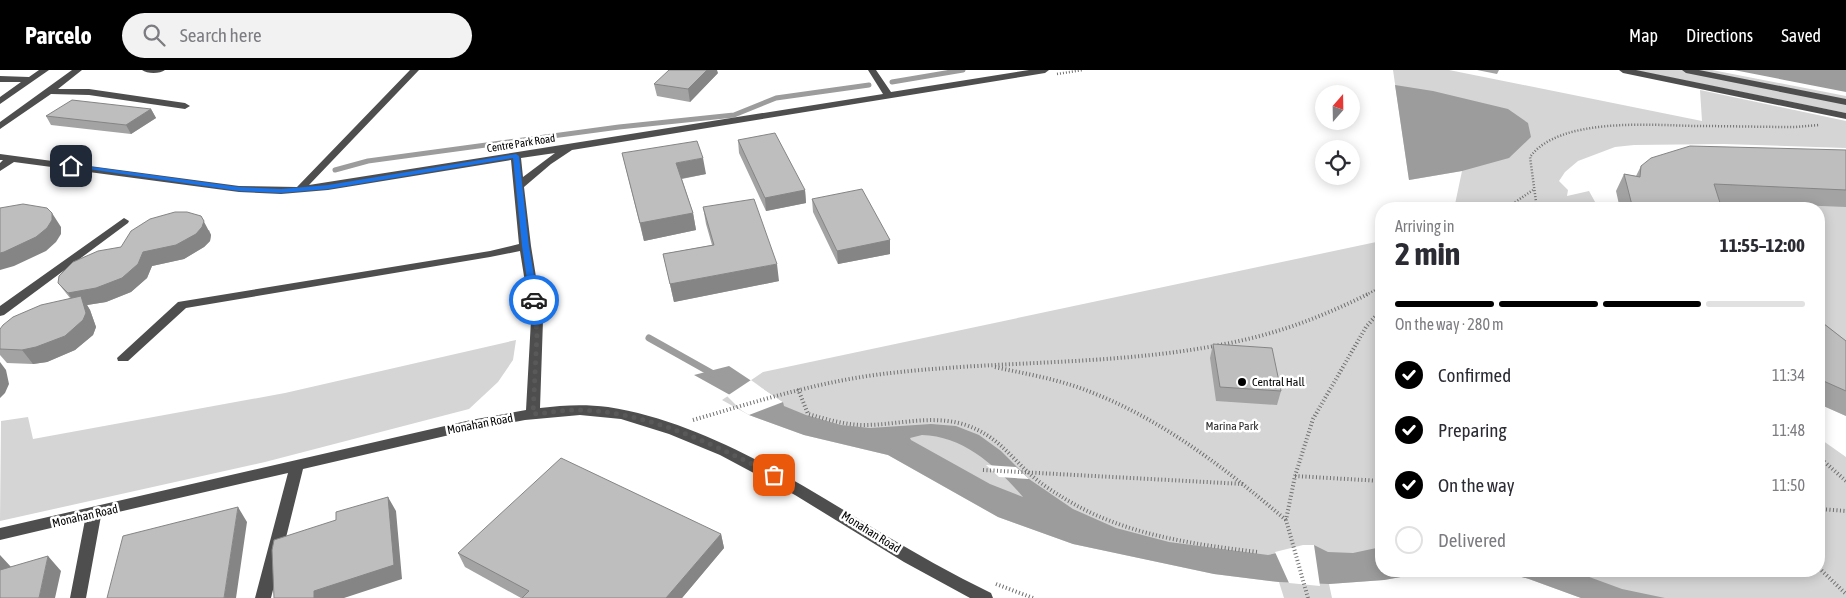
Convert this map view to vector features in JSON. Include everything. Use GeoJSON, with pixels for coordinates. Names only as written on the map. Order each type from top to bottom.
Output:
{"type":"FeatureCollection","features":[{"type":"Feature","properties":{"kind":"street"},"geometry":{"type":"LineString","coordinates":[[0,101],[45,70]]}},
{"type":"Feature","properties":{"kind":"street"},"geometry":{"type":"LineString","coordinates":[[0,126],[78,70]]}},
{"type":"Feature","properties":{"kind":"street"},"geometry":{"type":"LineString","coordinates":[[146,70],[161,70]]}},
{"type":"Feature","properties":{"kind":"street"},"geometry":{"type":"LineString","coordinates":[[300,189],[415,70]]}},
{"type":"Feature","properties":{"kind":"street"},"geometry":{"type":"LineString","coordinates":[[872,70],[889,96]]}},
{"type":"Feature","properties":{"kind":"street","name":"Centre Park Road"},"geometry":{"type":"LineString","coordinates":[[0,157],[239,189],[328,187],[1045,70]]}},
{"type":"Feature","properties":{"kind":"street"},"geometry":{"type":"LineString","coordinates":[[1623,70],[1846,116]]}},
{"type":"Feature","properties":{"kind":"street"},"geometry":{"type":"LineString","coordinates":[[1686,70],[1846,102]]}},
{"type":"Feature","properties":{"kind":"street"},"geometry":{"type":"LineString","coordinates":[[0,80],[30,80]]}},
{"type":"Feature","properties":{"kind":"street"},"geometry":{"type":"LineString","coordinates":[[48,91],[89,92],[185,106]]}},
{"type":"Feature","properties":{"kind":"street"},"geometry":{"type":"LineString","coordinates":[[519,186],[546,162],[573,147]]}},
{"type":"Feature","properties":{"kind":"street"},"geometry":{"type":"LineString","coordinates":[[516,156],[526,246],[537,320],[533,414]]}},
{"type":"Feature","properties":{"kind":"street"},"geometry":{"type":"LineString","coordinates":[[0,168],[13,158]]}},
{"type":"Feature","properties":{"kind":"street"},"geometry":{"type":"LineString","coordinates":[[0,312],[124,221]]}},
{"type":"Feature","properties":{"kind":"street"},"geometry":{"type":"LineString","coordinates":[[123,358],[182,305],[490,254],[526,246]]}},
{"type":"Feature","properties":{"kind":"street","name":"Monahan Road"},"geometry":{"type":"LineString","coordinates":[[0,534],[94,514],[433,433],[533,414],[590,411],[621,415],[671,429],[718,447],[774,475],[911,558],[985,598]]}},
{"type":"Feature","properties":{"kind":"street"},"geometry":{"type":"LineString","coordinates":[[263,598],[297,466]]}},
{"type":"Feature","properties":{"kind":"street"},"geometry":{"type":"LineString","coordinates":[[78,598],[94,514]]}},
{"type":"Feature","properties":{"kind":"path"},"geometry":{"type":"LineString","coordinates":[[1054,75],[1083,70]]}},
{"type":"Feature","properties":{"kind":"path"},"geometry":{"type":"LineString","coordinates":[[1536,202],[1530,162],[1532,154],[1568,133],[1588,128],[1648,125],[1795,127],[1826,123]]}},
{"type":"Feature","properties":{"kind":"path"},"geometry":{"type":"LineString","coordinates":[[1515,202],[1533,190]]}},
{"type":"Feature","properties":{"kind":"path"},"geometry":{"type":"LineString","coordinates":[[671,429],[686,422],[737,407],[839,380],[908,371],[1114,359],[1206,347],[1268,334],[1311,320],[1375,290]]}},
{"type":"Feature","properties":{"kind":"path"},"geometry":{"type":"LineString","coordinates":[[1308,597],[1286,520],[1295,476],[1313,418],[1339,371],[1366,327],[1375,317]]}},
{"type":"Feature","properties":{"kind":"path"},"geometry":{"type":"LineString","coordinates":[[989,366],[1049,379],[1100,395],[1169,430],[1244,484],[1286,520]]}},
{"type":"Feature","properties":{"kind":"path"},"geometry":{"type":"LineString","coordinates":[[798,390],[808,414],[839,422],[861,425],[915,420],[964,424],[1001,444],[1029,473],[1072,504],[1115,524],[1148,536],[1193,545],[1258,552]]}},
{"type":"Feature","properties":{"kind":"path"},"geometry":{"type":"LineString","coordinates":[[1825,462],[1846,481]]}},
{"type":"Feature","properties":{"kind":"path"},"geometry":{"type":"LineString","coordinates":[[983,470],[1244,484]]}},
{"type":"Feature","properties":{"kind":"path"},"geometry":{"type":"LineString","coordinates":[[1295,476],[1375,481]]}},
{"type":"Feature","properties":{"kind":"path"},"geometry":{"type":"LineString","coordinates":[[1825,510],[1846,512]]}},
{"type":"Feature","properties":{"kind":"path"},"geometry":{"type":"LineString","coordinates":[[1825,574],[1846,594]]}},
{"type":"Feature","properties":{"kind":"green space"},"geometry":{"type":"Polygon","coordinates":[[[1393,70],[1449,70],[1702,121],[1700,90],[1846,121],[1846,148],[1724,144],[1615,147],[1578,161],[1565,172],[1559,181],[1568,190],[1567,196],[1589,191],[1595,202],[1455,202],[1462,171],[1409,180],[1393,70]]]}},
{"type":"Feature","properties":{"kind":"green space"},"geometry":{"type":"Polygon","coordinates":[[[1633,70],[1712,70],[1846,96],[1846,113],[1633,70]]]}},
{"type":"Feature","properties":{"kind":"green space"},"geometry":{"type":"Polygon","coordinates":[[[1846,166],[1846,416],[1825,407],[1825,202],[1657,202],[1846,166]]]}},
{"type":"Feature","properties":{"kind":"green space","name":"Marina Park"},"geometry":{"type":"Polygon","coordinates":[[[1375,242],[1375,577],[1401,577],[1329,584],[1332,598],[1284,598],[1279,582],[1214,574],[1073,544],[998,517],[888,455],[804,435],[749,415],[722,400],[763,372],[1375,242]]]}},
{"type":"Feature","properties":{"kind":"green space"},"geometry":{"type":"Polygon","coordinates":[[[516,340],[513,360],[498,382],[469,409],[265,462],[0,521],[1,421],[28,417],[33,439],[285,393],[516,340]]]}},
{"type":"Feature","properties":{"kind":"green space"},"geometry":{"type":"Polygon","coordinates":[[[1825,442],[1846,457],[1846,598],[1581,598],[1522,577],[1825,577],[1825,442]]]}},
{"type":"Feature","properties":{"kind":"shaded area"},"geometry":{"type":"Polygon","coordinates":[[[1734,70],[1846,70],[1846,92],[1734,70]]]}},
{"type":"Feature","properties":{"kind":"shaded area"},"geometry":{"type":"Polygon","coordinates":[[[1395,85],[1433,91],[1508,109],[1528,123],[1531,137],[1509,158],[1462,171],[1409,180],[1395,85]]]}},
{"type":"Feature","properties":{"kind":"shaded area"},"geometry":{"type":"Polygon","coordinates":[[[729,366],[783,402],[784,406],[806,415],[841,425],[870,428],[931,424],[956,426],[979,435],[1001,451],[1029,479],[1073,509],[1116,528],[1169,542],[1268,555],[1314,545],[1328,552],[1353,553],[1375,548],[1375,577],[1401,577],[1329,584],[1279,582],[1214,574],[1073,544],[998,517],[888,455],[804,435],[749,415],[730,395],[694,375],[729,366]],[[922,435],[910,438],[990,484],[1023,497],[991,464],[966,447],[952,441],[922,435]]]}},
{"type":"Feature","properties":{"kind":"shaded area"},"geometry":{"type":"Polygon","coordinates":[[[1522,577],[1589,577],[1622,589],[1665,598],[1581,598],[1522,577]]]}},
{"type":"Feature","properties":{"kind":"pier"},"geometry":{"type":"Polygon","coordinates":[[[751,380],[783,402],[749,415],[741,410],[727,396],[751,380]]]}},
{"type":"Feature","properties":{"kind":"pier"},"geometry":{"type":"Polygon","coordinates":[[[986,465],[1016,467],[1029,479],[999,477],[986,465]]]}},
{"type":"Feature","properties":{"kind":"pier"},"geometry":{"type":"Polygon","coordinates":[[[1303,545],[1314,545],[1320,586],[1289,583],[1275,552],[1303,545]]]}},
{"type":"Feature","properties":{"kind":"building"},"geometry":{"type":"Polygon","coordinates":[[[669,70],[707,70],[688,89],[654,84],[669,70]]]}},
{"type":"Feature","properties":{"kind":"building"},"geometry":{"type":"Polygon","coordinates":[[[72,100],[151,109],[126,125],[46,116],[72,100]]]}},
{"type":"Feature","properties":{"kind":"building"},"geometry":{"type":"Polygon","coordinates":[[[775,133],[805,190],[765,198],[738,140],[775,133]]]}},
{"type":"Feature","properties":{"kind":"building"},"geometry":{"type":"Polygon","coordinates":[[[697,141],[703,158],[676,163],[693,213],[640,223],[622,153],[697,141]]]}},
{"type":"Feature","properties":{"kind":"building"},"geometry":{"type":"Polygon","coordinates":[[[1690,146],[1846,150],[1846,190],[1714,184],[1720,202],[1631,202],[1624,174],[1640,177],[1641,166],[1651,158],[1690,146]]]}},
{"type":"Feature","properties":{"kind":"building"},"geometry":{"type":"Polygon","coordinates":[[[862,189],[890,240],[837,251],[812,199],[862,189]]]}},
{"type":"Feature","properties":{"kind":"building"},"geometry":{"type":"Polygon","coordinates":[[[754,199],[777,264],[670,284],[663,254],[714,245],[703,207],[754,199]]]}},
{"type":"Feature","properties":{"kind":"building"},"geometry":{"type":"Polygon","coordinates":[[[23,204],[47,208],[52,213],[52,220],[47,228],[36,237],[0,253],[0,208],[23,204]]]}},
{"type":"Feature","properties":{"kind":"building"},"geometry":{"type":"Polygon","coordinates":[[[175,212],[187,212],[201,216],[204,221],[202,227],[196,234],[176,245],[143,252],[138,264],[122,278],[96,288],[68,293],[58,283],[59,276],[73,262],[98,251],[121,247],[131,231],[150,219],[175,212]]]}},
{"type":"Feature","properties":{"kind":"building"},"geometry":{"type":"Polygon","coordinates":[[[81,296],[86,313],[83,320],[65,336],[22,350],[0,349],[0,329],[13,317],[41,305],[81,296]]]}},
{"type":"Feature","properties":{"kind":"building"},"geometry":{"type":"Polygon","coordinates":[[[1825,325],[1846,341],[1846,391],[1825,382],[1825,325]]]}},
{"type":"Feature","properties":{"kind":"building"},"geometry":{"type":"Polygon","coordinates":[[[1213,344],[1272,348],[1281,391],[1220,387],[1213,344]]]}},
{"type":"Feature","properties":{"kind":"building"},"geometry":{"type":"Polygon","coordinates":[[[561,458],[721,534],[666,598],[522,598],[529,591],[458,553],[561,458]]]}},
{"type":"Feature","properties":{"kind":"building"},"geometry":{"type":"Polygon","coordinates":[[[388,497],[394,565],[314,591],[314,598],[274,598],[272,550],[274,540],[336,520],[336,512],[388,497]]]}},
{"type":"Feature","properties":{"kind":"building"},"geometry":{"type":"Polygon","coordinates":[[[238,507],[224,598],[107,598],[123,536],[238,507]]]}},
{"type":"Feature","properties":{"kind":"building"},"geometry":{"type":"Polygon","coordinates":[[[48,556],[39,598],[0,598],[0,570],[48,556]]]}},
{"type":"Feature","properties":{"kind":"waterway"},"geometry":{"type":"LineString","coordinates":[[892,82],[963,70]]}},
{"type":"Feature","properties":{"kind":"waterway"},"geometry":{"type":"LineString","coordinates":[[335,170],[368,161],[619,127],[734,115],[776,98],[869,85]]}},
{"type":"Feature","properties":{"kind":"waterway"},"geometry":{"type":"LineString","coordinates":[[649,338],[715,375]]}},
{"type":"Feature","properties":{"kind":"way so far"},"geometry":{"type":"LineString","coordinates":[[534,300],[537,334],[533,414],[580,410],[606,412],[644,420],[718,447],[774,475]]}},
{"type":"Feature","properties":{"kind":"place","name":"Central Hall"},"geometry":{"type":"Point","coordinates":[1242,382]}},
{"type":"Feature","properties":{"kind":"route"},"geometry":{"type":"LineString","coordinates":[[71,166],[239,189],[281,191],[328,187],[516,156],[534,300]]}}]}
